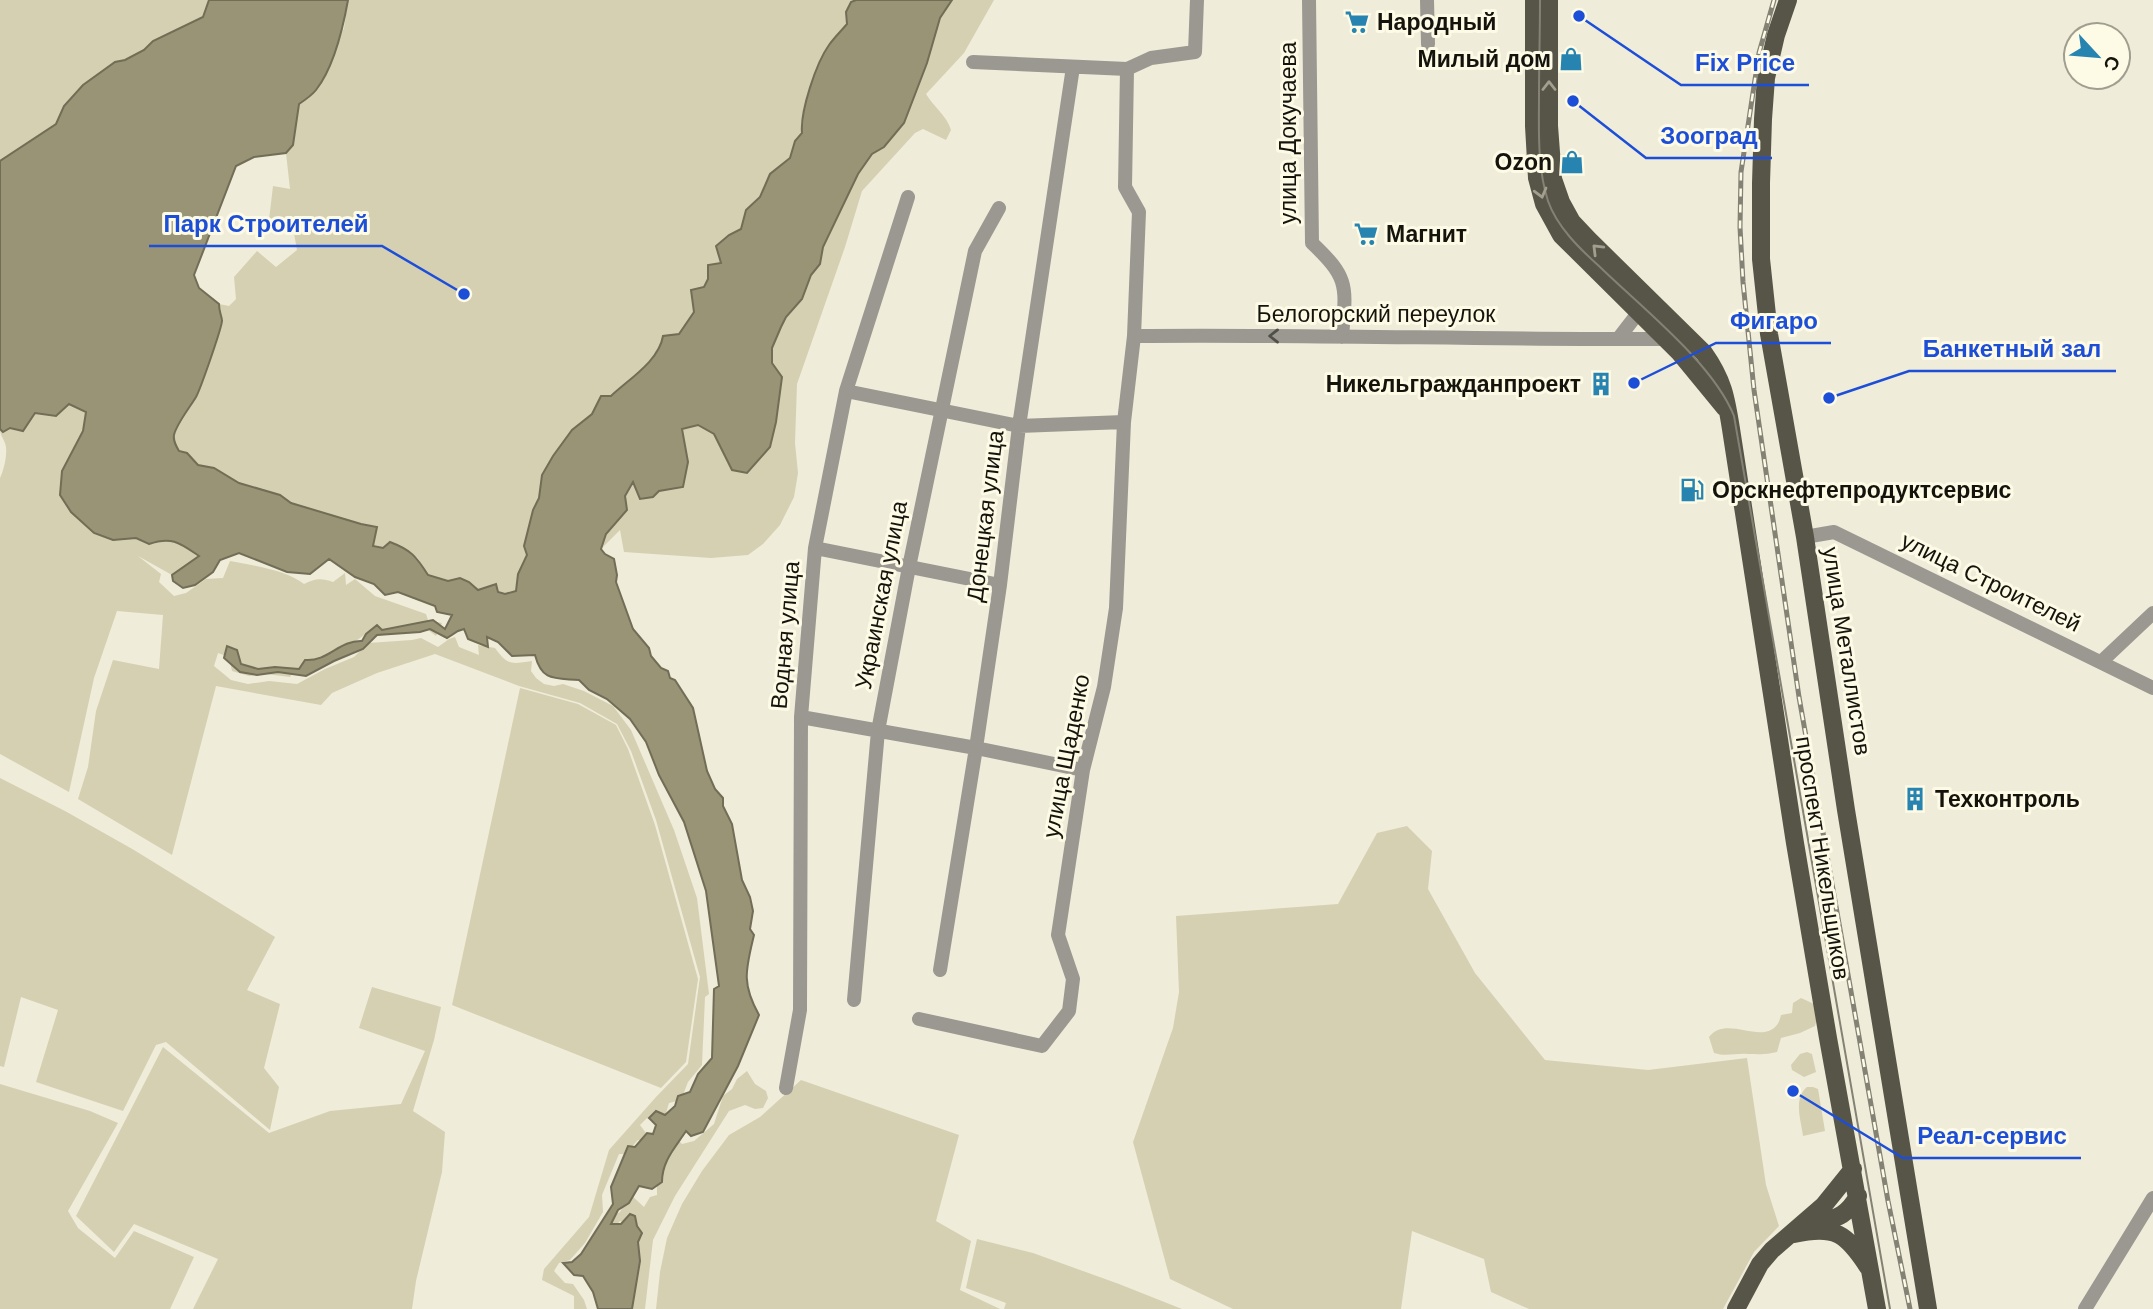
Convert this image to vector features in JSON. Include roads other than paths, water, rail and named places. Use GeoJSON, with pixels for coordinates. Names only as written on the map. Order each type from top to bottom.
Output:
{"type":"FeatureCollection","features":[{"type":"Feature","properties":{"kind":"main road"},"geometry":{"type":"LineString","coordinates":[[1534,0],[1542,47]]}},
{"type":"Feature","properties":{"kind":"main road"},"geometry":{"type":"LineString","coordinates":[[1549,0],[1542,47],[1542,126],[1553,179],[1561,202],[1573,222],[1632,296],[1671,333]]}},
{"type":"Feature","properties":{"kind":"main road","name":"улица Металлистов"},"geometry":{"type":"LineString","coordinates":[[1788,0],[1766,78],[1761,258],[1769,334],[1805,537],[1846,810],[1928,1309]]}},
{"type":"Feature","properties":{"kind":"main road","name":"проспект Никельщиков"},"geometry":{"type":"LineString","coordinates":[[1671,333],[1685,346],[1704,352],[1723,386],[1729,413],[1795,843],[1853,1169],[1855,1201],[1863,1224],[1877,1309]]}},
{"type":"Feature","properties":{"kind":"main road"},"geometry":{"type":"LineString","coordinates":[[1736,1309],[1760,1264],[1824,1205],[1853,1169]]}},
{"type":"Feature","properties":{"kind":"main road"},"geometry":{"type":"LineString","coordinates":[[1824,1205],[1835,1200],[1855,1201]]}},
{"type":"Feature","properties":{"kind":"main road"},"geometry":{"type":"LineString","coordinates":[[1790,1236],[1842,1216],[1855,1201]]}},
{"type":"Feature","properties":{"kind":"main road"},"geometry":{"type":"LineString","coordinates":[[1790,1236],[1815,1231],[1839,1234],[1848,1240],[1871,1273]]}},
{"type":"Feature","properties":{"kind":"street"},"geometry":{"type":"LineString","coordinates":[[973,62],[1127,69],[1151,58],[1195,52],[1197,0]]}},
{"type":"Feature","properties":{"kind":"street","name":"улица Докучаева"},"geometry":{"type":"LineString","coordinates":[[1309,0],[1312,243],[1328,258],[1343,280],[1342,337]]}},
{"type":"Feature","properties":{"kind":"street"},"geometry":{"type":"LineString","coordinates":[[1427,0],[1428,44]]}},
{"type":"Feature","properties":{"kind":"street","name":"Донецкая улица"},"geometry":{"type":"LineString","coordinates":[[940,970],[1000,585],[1019,426],[1073,67]]}},
{"type":"Feature","properties":{"kind":"street","name":"улица Щаденко"},"geometry":{"type":"LineString","coordinates":[[919,1019],[1042,1046],[1069,1011],[1073,979],[1058,936],[1083,770],[1104,687],[1116,608],[1124,422],[1134,336],[1139,212],[1125,187],[1127,69]]}},
{"type":"Feature","properties":{"kind":"street","name":"Водная улица"},"geometry":{"type":"LineString","coordinates":[[786,1088],[800,1010],[801,716],[815,548],[846,391],[908,197]]}},
{"type":"Feature","properties":{"kind":"street","name":"Украинская улица"},"geometry":{"type":"LineString","coordinates":[[854,1000],[878,730],[975,251],[999,208]]}},
{"type":"Feature","properties":{"kind":"street"},"geometry":{"type":"LineString","coordinates":[[1618,339],[1632,296]]}},
{"type":"Feature","properties":{"kind":"street","name":"Белогорский переулок"},"geometry":{"type":"LineString","coordinates":[[1134,336],[1618,339],[1671,333]]}},
{"type":"Feature","properties":{"kind":"street"},"geometry":{"type":"LineString","coordinates":[[846,391],[1019,426],[1124,422]]}},
{"type":"Feature","properties":{"kind":"street","name":"улица Строителей"},"geometry":{"type":"LineString","coordinates":[[1805,537],[1833,533],[2153,688]]}},
{"type":"Feature","properties":{"kind":"street"},"geometry":{"type":"LineString","coordinates":[[815,548],[1000,585]]}},
{"type":"Feature","properties":{"kind":"street"},"geometry":{"type":"LineString","coordinates":[[2101,663],[2153,613]]}},
{"type":"Feature","properties":{"kind":"street"},"geometry":{"type":"LineString","coordinates":[[801,716],[976,747],[1083,770]]}},
{"type":"Feature","properties":{"kind":"street"},"geometry":{"type":"LineString","coordinates":[[2085,1309],[2153,1198]]}},
{"type":"Feature","properties":{"kind":"tram line"},"geometry":{"type":"LineString","coordinates":[[1540,0],[1539,148],[1544,188],[1552,211],[1577,245],[1693,356],[1724,396],[1734,416],[1890,1309]]}},
{"type":"Feature","properties":{"kind":"railway"},"geometry":{"type":"LineString","coordinates":[[1774,0],[1759,53],[1741,172],[1743,282],[1754,390],[1799,697],[1888,1201],[1910,1309]]}},
{"type":"Feature","properties":{"kind":"place","name":"Fix Price"},"geometry":{"type":"Point","coordinates":[1579,16]}},
{"type":"Feature","properties":{"kind":"place","name":"Народный"},"geometry":{"type":"Point","coordinates":[1357,22]}},
{"type":"Feature","properties":{"kind":"place","name":"Милый дом"},"geometry":{"type":"Point","coordinates":[1571,59]}},
{"type":"Feature","properties":{"kind":"place","name":"Зооград"},"geometry":{"type":"Point","coordinates":[1573,101]}},
{"type":"Feature","properties":{"kind":"place","name":"Ozon"},"geometry":{"type":"Point","coordinates":[1572,162]}},
{"type":"Feature","properties":{"kind":"place","name":"Магнит"},"geometry":{"type":"Point","coordinates":[1366,234]}},
{"type":"Feature","properties":{"kind":"place","name":"Парк Строителей"},"geometry":{"type":"Point","coordinates":[464,294]}},
{"type":"Feature","properties":{"kind":"place","name":"Фигаро"},"geometry":{"type":"Point","coordinates":[1634,383]}},
{"type":"Feature","properties":{"kind":"place","name":"Никельгражданпроект"},"geometry":{"type":"Point","coordinates":[1601,384]}},
{"type":"Feature","properties":{"kind":"place","name":"Банкетный зал"},"geometry":{"type":"Point","coordinates":[1829,398]}},
{"type":"Feature","properties":{"kind":"place","name":"Орскнефтепродуктсервис"},"geometry":{"type":"Point","coordinates":[1692,490]}},
{"type":"Feature","properties":{"kind":"place","name":"Техконтроль"},"geometry":{"type":"Point","coordinates":[1915,799]}},
{"type":"Feature","properties":{"kind":"place","name":"Реал-сервис"},"geometry":{"type":"Point","coordinates":[1793,1091]}}]}
